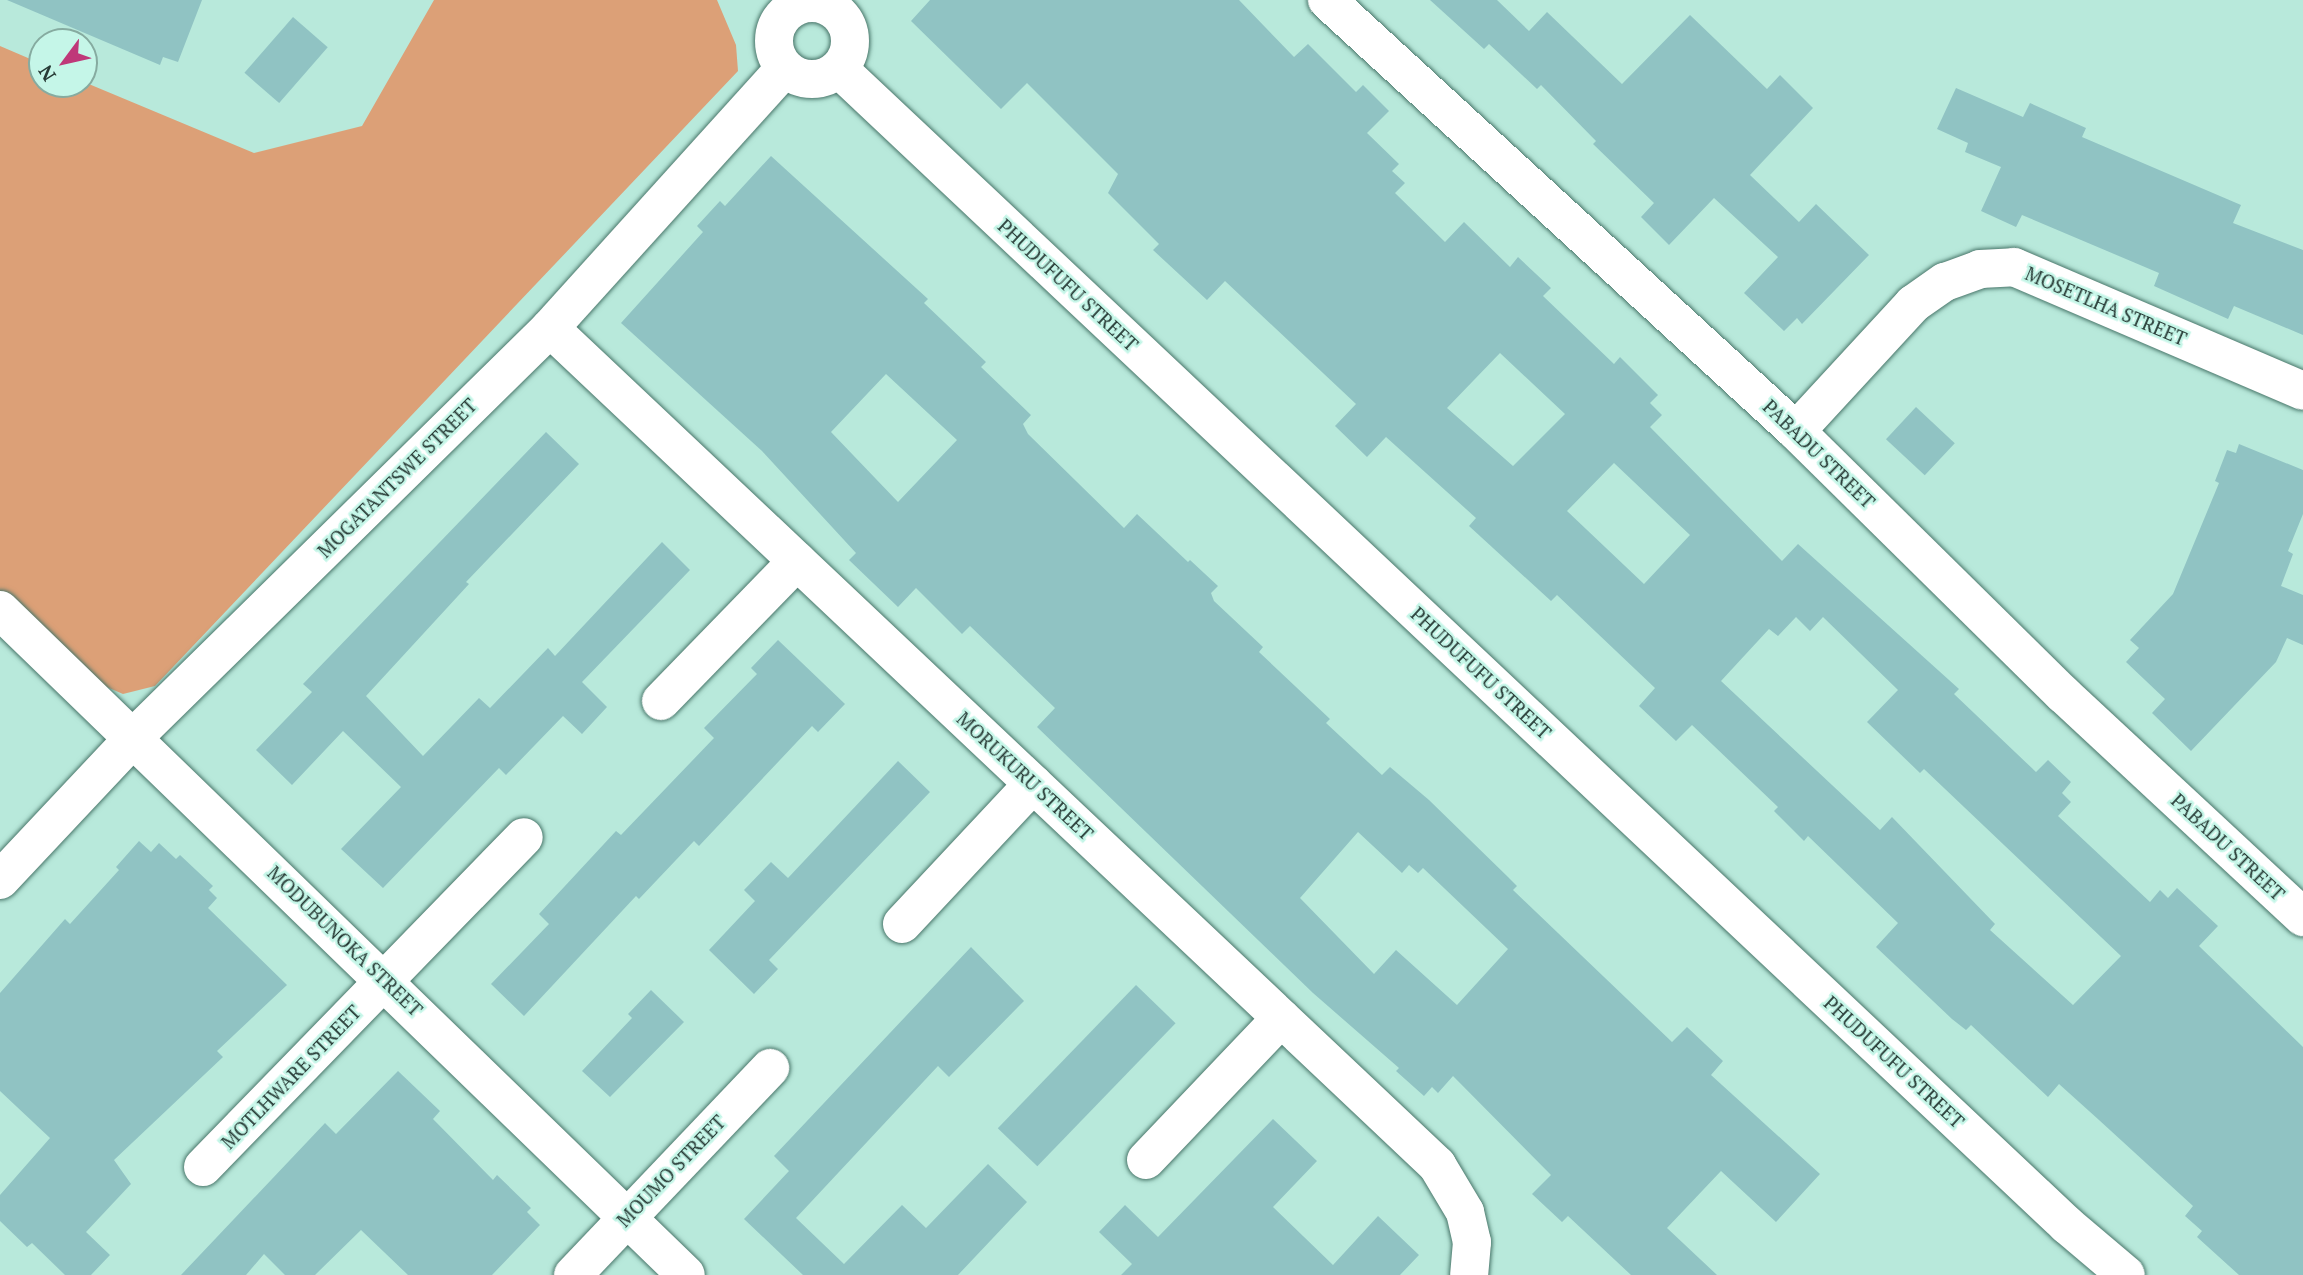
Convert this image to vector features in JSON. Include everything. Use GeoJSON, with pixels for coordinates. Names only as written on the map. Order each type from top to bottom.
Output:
{"type":"FeatureCollection","features":[{"type":"Feature","properties":{"kind":"street","name":"PABADU STREET"},"geometry":{"type":"LineString","coordinates":[[1327,0],[1796,431],[2063,694],[2303,916]]}},
{"type":"Feature","properties":{"kind":"street"},"geometry":{"type":"LineString","coordinates":[[817,2],[845,6],[850,47],[839,69],[815,79],[802,78],[785,68],[775,52],[771,8],[817,2]]}},
{"type":"Feature","properties":{"kind":"street","name":"MOGATANTSWE STREET"},"geometry":{"type":"LineString","coordinates":[[0,880],[135,736],[550,328],[785,68]]}},
{"type":"Feature","properties":{"kind":"street","name":"PHUDUFUFU STREET"},"geometry":{"type":"LineString","coordinates":[[839,69],[2067,1225],[2126,1275]]}},
{"type":"Feature","properties":{"kind":"street","name":"MOSETLHA STREET"},"geometry":{"type":"LineString","coordinates":[[1796,431],[1913,304],[1945,282],[1980,269],[2014,267],[2303,391]]}},
{"type":"Feature","properties":{"kind":"street","name":"MORUKURU STREET"},"geometry":{"type":"LineString","coordinates":[[550,328],[1437,1165],[1465,1212],[1471,1259]]}},
{"type":"Feature","properties":{"kind":"street"},"geometry":{"type":"LineString","coordinates":[[661,701],[797,561]]}},
{"type":"Feature","properties":{"kind":"street","name":"MODUBUNOKA STREET"},"geometry":{"type":"LineString","coordinates":[[0,610],[135,736],[686,1275]]}},
{"type":"Feature","properties":{"kind":"street"},"geometry":{"type":"LineString","coordinates":[[902,925],[1032,784]]}},
{"type":"Feature","properties":{"kind":"street","name":"MOTLHWARE STREET"},"geometry":{"type":"LineString","coordinates":[[203,1167],[524,837]]}},
{"type":"Feature","properties":{"kind":"street"},"geometry":{"type":"LineString","coordinates":[[1146,1160],[1281,1018]]}},
{"type":"Feature","properties":{"kind":"street","name":"MOUMO STREET"},"geometry":{"type":"LineString","coordinates":[[573,1275],[770,1068]]}},
{"type":"Feature","properties":{"kind":"shaded area"},"geometry":{"type":"Polygon","coordinates":[[[434,0],[717,0],[736,45],[738,71],[155,686],[123,694],[81,676],[0,600],[0,46],[28,58],[28,98],[98,98],[98,88],[254,153],[362,126],[434,0]]]}},
{"type":"Feature","properties":{"kind":"building"},"geometry":{"type":"Polygon","coordinates":[[[7,0],[202,0],[178,62],[163,57],[160,65],[98,39],[98,28],[73,28],[7,0]]]}},
{"type":"Feature","properties":{"kind":"building"},"geometry":{"type":"Polygon","coordinates":[[[930,0],[1239,0],[1294,57],[1308,44],[1356,92],[1363,85],[1389,111],[1367,133],[1399,164],[1392,171],[1405,183],[1395,193],[1445,242],[1464,222],[1510,267],[1518,257],[1551,288],[1543,296],[1614,364],[1620,357],[1658,395],[1650,403],[1662,415],[1650,427],[1782,561],[1798,544],[1959,689],[1954,694],[2036,772],[2048,760],[2071,782],[2062,793],[2071,802],[2058,816],[2150,902],[2160,890],[2168,898],[2177,888],[2218,926],[2199,946],[2303,1047],[2303,1275],[2239,1275],[2197,1237],[2202,1231],[2185,1216],[2193,1206],[2059,1084],[2048,1097],[1971,1025],[1966,1030],[1952,1019],[1876,947],[1898,923],[1808,836],[1804,841],[1774,811],[1778,807],[1692,725],[1676,741],[1639,706],[1655,688],[1557,595],[1551,601],[1469,526],[1476,518],[1386,437],[1367,457],[1335,426],[1356,404],[1225,281],[1207,300],[1153,250],[1159,244],[1108,193],[1118,174],[1027,83],[1001,109],[911,21],[930,0]],[[1500,353],[1447,408],[1513,466],[1565,414],[1500,353]],[[1614,463],[1567,511],[1644,584],[1690,535],[1614,463]],[[1796,617],[1778,636],[1769,629],[1721,681],[1880,830],[1892,817],[1995,924],[1990,930],[2073,1005],[2121,956],[1924,769],[1920,773],[1867,722],[1898,690],[1823,617],[1810,631],[1796,617]]]}},
{"type":"Feature","properties":{"kind":"building"},"geometry":{"type":"Polygon","coordinates":[[[1430,0],[1497,0],[1529,31],[1547,12],[1622,84],[1690,15],[1767,89],[1780,75],[1813,108],[1750,175],[1799,222],[1816,204],[1869,255],[1802,324],[1797,318],[1784,331],[1744,293],[1778,257],[1714,198],[1669,245],[1641,217],[1654,203],[1593,144],[1596,141],[1541,85],[1537,89],[1489,44],[1484,49],[1430,0]]]}},
{"type":"Feature","properties":{"kind":"building"},"geometry":{"type":"Polygon","coordinates":[[[293,17],[328,47],[279,103],[244,73],[293,17]]]}},
{"type":"Feature","properties":{"kind":"building"},"geometry":{"type":"Polygon","coordinates":[[[1956,88],[2023,117],[2030,103],[2086,128],[2082,137],[2241,205],[2233,223],[2303,250],[2303,335],[2234,306],[2228,319],[2154,286],[2159,273],[2022,215],[2016,227],[1981,211],[2001,167],[1965,152],[1968,143],[1937,129],[1956,88]]]}},
{"type":"Feature","properties":{"kind":"building"},"geometry":{"type":"Polygon","coordinates":[[[771,156],[928,299],[924,303],[986,362],[981,367],[1031,415],[1023,424],[1028,434],[1124,528],[1137,514],[1218,586],[1211,593],[1214,601],[1263,647],[1259,652],[1330,719],[1326,723],[1382,775],[1390,767],[1429,800],[1517,886],[1513,890],[1672,1042],[1687,1027],[1723,1061],[1711,1075],[1820,1174],[1776,1222],[1721,1171],[1667,1228],[1717,1275],[1631,1275],[1568,1216],[1562,1222],[1532,1194],[1551,1175],[1453,1076],[1438,1093],[1432,1087],[1424,1096],[1396,1071],[1399,1068],[1313,993],[1037,727],[1055,708],[970,626],[962,634],[916,588],[898,607],[849,560],[856,553],[762,451],[621,323],[703,232],[697,226],[720,201],[725,206],[771,156]],[[886,374],[831,432],[898,502],[957,440],[886,374]],[[1358,832],[1300,898],[1374,974],[1396,950],[1457,1005],[1508,949],[1423,868],[1418,873],[1409,865],[1402,873],[1358,832]]]}},
{"type":"Feature","properties":{"kind":"building"},"geometry":{"type":"Polygon","coordinates":[[[1916,407],[1955,443],[1925,475],[1886,439],[1916,407]]]}},
{"type":"Feature","properties":{"kind":"building"},"geometry":{"type":"Polygon","coordinates":[[[546,432],[579,464],[466,582],[469,584],[366,696],[423,756],[479,698],[490,708],[548,648],[555,656],[662,542],[690,570],[582,682],[607,707],[582,734],[563,716],[506,775],[499,768],[383,888],[341,849],[401,787],[343,731],[292,785],[256,750],[312,692],[303,684],[546,432]]]}},
{"type":"Feature","properties":{"kind":"building"},"geometry":{"type":"Polygon","coordinates":[[[2239,444],[2303,470],[2303,514],[2288,551],[2293,554],[2281,586],[2303,595],[2303,645],[2287,638],[2276,662],[2191,751],[2152,713],[2165,699],[2126,662],[2139,648],[2130,640],[2173,594],[2219,483],[2215,481],[2227,450],[2236,453],[2239,444]]]}},
{"type":"Feature","properties":{"kind":"building"},"geometry":{"type":"Polygon","coordinates":[[[778,640],[845,704],[818,732],[812,726],[699,846],[694,841],[639,899],[636,896],[524,1016],[491,984],[549,924],[539,914],[616,831],[621,835],[714,738],[704,728],[757,674],[751,668],[778,640]]]}},
{"type":"Feature","properties":{"kind":"building"},"geometry":{"type":"Polygon","coordinates":[[[898,761],[930,792],[769,960],[778,969],[754,994],[709,950],[755,901],[744,890],[771,862],[788,878],[898,761]]]}},
{"type":"Feature","properties":{"kind":"building"},"geometry":{"type":"Polygon","coordinates":[[[139,841],[151,852],[159,843],[176,859],[180,855],[213,886],[209,890],[217,898],[208,908],[287,985],[217,1051],[223,1057],[114,1160],[131,1184],[86,1232],[110,1255],[91,1275],[65,1275],[32,1243],[27,1247],[0,1221],[0,1195],[50,1138],[0,1091],[0,993],[65,919],[70,924],[119,870],[116,867],[139,841]]]}},
{"type":"Feature","properties":{"kind":"building"},"geometry":{"type":"Polygon","coordinates":[[[971,947],[1024,1001],[949,1077],[938,1066],[796,1218],[844,1264],[902,1205],[926,1228],[988,1164],[1027,1202],[958,1275],[803,1275],[744,1219],[789,1171],[774,1156],[971,947]]]}},
{"type":"Feature","properties":{"kind":"building"},"geometry":{"type":"Polygon","coordinates":[[[1136,985],[1176,1023],[1037,1166],[998,1128],[1136,985]]]}},
{"type":"Feature","properties":{"kind":"building"},"geometry":{"type":"Polygon","coordinates":[[[651,990],[684,1022],[610,1097],[582,1071],[632,1018],[628,1014],[651,990]]]}},
{"type":"Feature","properties":{"kind":"building"},"geometry":{"type":"Polygon","coordinates":[[[398,1071],[440,1111],[433,1119],[493,1180],[497,1175],[531,1208],[527,1212],[540,1225],[492,1275],[408,1275],[361,1230],[315,1275],[285,1275],[264,1254],[246,1275],[181,1275],[325,1123],[336,1134],[398,1071]]]}},
{"type":"Feature","properties":{"kind":"building"},"geometry":{"type":"Polygon","coordinates":[[[1273,1119],[1317,1161],[1273,1207],[1333,1265],[1378,1216],[1419,1255],[1400,1275],[1121,1275],[1132,1264],[1099,1232],[1125,1205],[1158,1237],[1273,1119]]]}}]}
